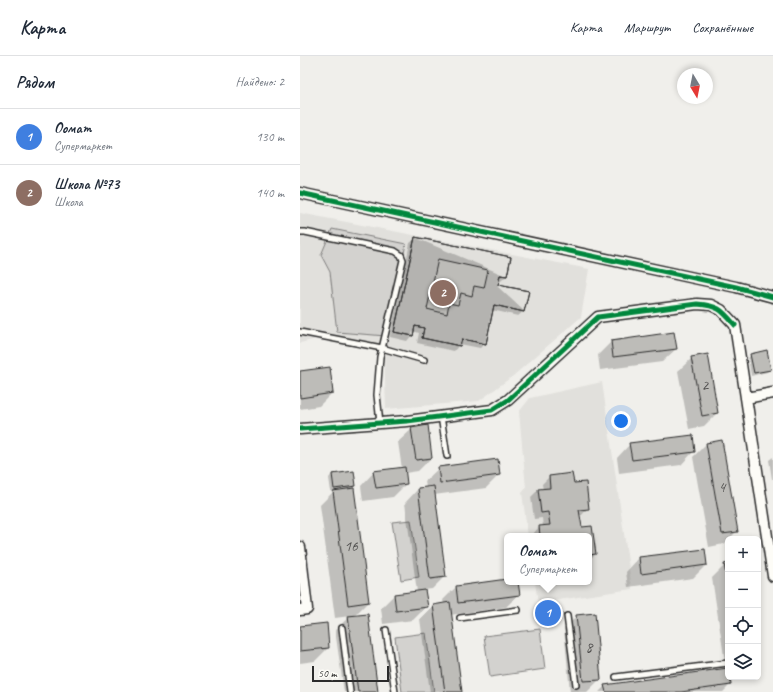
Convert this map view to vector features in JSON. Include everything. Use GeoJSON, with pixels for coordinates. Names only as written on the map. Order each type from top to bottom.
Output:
{"type":"FeatureCollection","features":[{"type":"Feature","properties":{"kind":"street"},"geometry":{"type":"LineString","coordinates":[[300,193],[736,287],[773,297]]}},
{"type":"Feature","properties":{"kind":"street"},"geometry":{"type":"LineString","coordinates":[[300,429],[380,423],[492,410],[508,400],[598,317],[697,304],[711,305],[721,310],[735,325],[746,398],[770,528],[773,576]]}},
{"type":"Feature","properties":{"kind":"street"},"geometry":{"type":"LineString","coordinates":[[746,398],[773,393]]}},
{"type":"Feature","properties":{"kind":"street"},"geometry":{"type":"LineString","coordinates":[[300,547],[307,609],[300,610]]}},
{"type":"Feature","properties":{"kind":"lane"},"geometry":{"type":"LineString","coordinates":[[300,232],[395,252],[401,255],[403,260],[380,357],[376,395],[380,423]]}},
{"type":"Feature","properties":{"kind":"lane"},"geometry":{"type":"LineString","coordinates":[[300,332],[382,348],[424,360]]}},
{"type":"Feature","properties":{"kind":"lane"},"geometry":{"type":"LineString","coordinates":[[441,416],[447,456]]}},
{"type":"Feature","properties":{"kind":"lane"},"geometry":{"type":"LineString","coordinates":[[460,618],[518,610]]}},
{"type":"Feature","properties":{"kind":"lane"},"geometry":{"type":"LineString","coordinates":[[567,616],[576,685]]}},
{"type":"Feature","properties":{"kind":"lane"},"geometry":{"type":"LineString","coordinates":[[342,628],[350,692]]}},
{"type":"Feature","properties":{"kind":"lane"},"geometry":{"type":"LineString","coordinates":[[386,630],[395,692]]}},
{"type":"Feature","properties":{"kind":"lane"},"geometry":{"type":"LineString","coordinates":[[616,676],[725,663]]}},
{"type":"Feature","properties":{"kind":"shaded area"},"geometry":{"type":"Polygon","coordinates":[[[300,213],[589,269],[581,317],[513,376],[479,401],[386,409],[384,351],[328,336],[300,343],[300,213]]]}},
{"type":"Feature","properties":{"kind":"shaded area"},"geometry":{"type":"Polygon","coordinates":[[[332,229],[406,244],[386,336],[337,332],[330,272],[321,255],[332,229]]]}},
{"type":"Feature","properties":{"kind":"shaded area"},"geometry":{"type":"Polygon","coordinates":[[[602,382],[632,589],[538,603],[535,585],[592,585],[592,533],[528,533],[522,493],[526,488],[519,412],[530,398],[602,382]]]}},
{"type":"Feature","properties":{"kind":"shaded area"},"geometry":{"type":"Polygon","coordinates":[[[411,520],[419,577],[401,580],[392,522],[411,520]]]}},
{"type":"Feature","properties":{"kind":"shaded area"},"geometry":{"type":"Polygon","coordinates":[[[540,629],[545,669],[490,677],[484,636],[540,629]]]}},
{"type":"Feature","properties":{"kind":"shaded area"},"geometry":{"type":"Polygon","coordinates":[[[426,633],[434,692],[402,692],[395,637],[426,633]]]}},
{"type":"Feature","properties":{"kind":"building"},"geometry":{"type":"Polygon","coordinates":[[[415,237],[511,257],[507,276],[500,275],[498,285],[529,291],[524,312],[494,305],[486,344],[462,339],[460,346],[422,338],[424,328],[415,326],[413,336],[394,332],[415,237]],[[438,259],[427,309],[447,314],[449,303],[458,305],[461,293],[472,296],[474,286],[484,288],[488,270],[438,259]]]}},
{"type":"Feature","properties":{"kind":"building"},"geometry":{"type":"Polygon","coordinates":[[[415,237],[511,257],[507,276],[500,275],[498,285],[529,291],[524,312],[494,305],[486,344],[462,339],[460,346],[422,338],[424,328],[415,326],[413,336],[394,332],[415,237]]]}},
{"type":"Feature","properties":{"kind":"building"},"geometry":{"type":"Polygon","coordinates":[[[674,332],[677,349],[613,357],[611,341],[674,332]]]}},
{"type":"Feature","properties":{"kind":"building"},"geometry":{"type":"Polygon","coordinates":[[[767,350],[771,370],[754,373],[750,354],[767,350]]]}},
{"type":"Feature","properties":{"kind":"building"},"geometry":{"type":"Polygon","coordinates":[[[708,354],[718,413],[702,416],[691,357],[708,354]]]}},
{"type":"Feature","properties":{"kind":"building"},"geometry":{"type":"Polygon","coordinates":[[[330,367],[333,393],[300,398],[300,371],[330,367]]]}},
{"type":"Feature","properties":{"kind":"building"},"geometry":{"type":"Polygon","coordinates":[[[428,425],[432,458],[416,460],[411,428],[428,425]]]}},
{"type":"Feature","properties":{"kind":"building"},"geometry":{"type":"Polygon","coordinates":[[[693,435],[695,452],[632,460],[629,443],[693,435]]]}},
{"type":"Feature","properties":{"kind":"building"},"geometry":{"type":"Polygon","coordinates":[[[722,440],[738,532],[722,534],[706,443],[722,440]]]}},
{"type":"Feature","properties":{"kind":"building"},"geometry":{"type":"Polygon","coordinates":[[[498,459],[500,475],[440,483],[438,467],[498,459]]]}},
{"type":"Feature","properties":{"kind":"building"},"geometry":{"type":"Polygon","coordinates":[[[405,467],[407,484],[376,488],[373,471],[405,467]]]}},
{"type":"Feature","properties":{"kind":"building"},"geometry":{"type":"Polygon","coordinates":[[[354,471],[356,486],[334,489],[332,474],[354,471]]]}},
{"type":"Feature","properties":{"kind":"building"},"geometry":{"type":"Polygon","coordinates":[[[572,473],[574,483],[586,482],[589,509],[579,510],[582,527],[592,526],[596,554],[592,555],[592,533],[540,533],[539,526],[550,525],[548,512],[541,513],[538,489],[550,488],[549,476],[572,473]]]}},
{"type":"Feature","properties":{"kind":"building"},"geometry":{"type":"Polygon","coordinates":[[[434,486],[446,577],[430,579],[418,488],[434,486]]]}},
{"type":"Feature","properties":{"kind":"building"},"geometry":{"type":"Polygon","coordinates":[[[354,488],[369,602],[348,605],[333,491],[354,488]]]}},
{"type":"Feature","properties":{"kind":"building"},"geometry":{"type":"Polygon","coordinates":[[[705,549],[707,565],[641,574],[639,557],[705,549]]]}},
{"type":"Feature","properties":{"kind":"building"},"geometry":{"type":"Polygon","coordinates":[[[504,579],[504,585],[518,585],[520,595],[458,603],[456,586],[504,579]]]}},
{"type":"Feature","properties":{"kind":"building"},"geometry":{"type":"Polygon","coordinates":[[[425,590],[428,607],[396,611],[394,594],[425,590]]]}},
{"type":"Feature","properties":{"kind":"building"},"geometry":{"type":"Polygon","coordinates":[[[450,602],[462,692],[445,692],[433,605],[450,602]]]}},
{"type":"Feature","properties":{"kind":"building"},"geometry":{"type":"Polygon","coordinates":[[[595,613],[601,680],[583,681],[576,615],[595,613]]]}},
{"type":"Feature","properties":{"kind":"building"},"geometry":{"type":"Polygon","coordinates":[[[368,614],[378,692],[358,692],[348,616],[368,614]]]}},
{"type":"Feature","properties":{"kind":"building"},"geometry":{"type":"Polygon","coordinates":[[[327,623],[329,648],[300,651],[300,626],[327,623]]]}},
{"type":"Feature","properties":{"kind":"building"},"geometry":{"type":"Polygon","coordinates":[[[725,668],[725,680],[730,680],[731,685],[681,692],[606,692],[604,685],[725,668]]]}},
{"type":"Feature","properties":{"kind":"cycle path"},"geometry":{"type":"LineString","coordinates":[[300,193],[736,287],[773,297]]}},
{"type":"Feature","properties":{"kind":"cycle path"},"geometry":{"type":"LineString","coordinates":[[300,429],[407,421],[492,410],[508,400],[598,317],[697,304],[719,309],[735,325]]}},
{"type":"Feature","properties":{"kind":"place","name":"Школа №73"},"geometry":{"type":"Point","coordinates":[443,293]}},
{"type":"Feature","properties":{"kind":"place","name":"Оомат"},"geometry":{"type":"Point","coordinates":[548,613]}}]}
